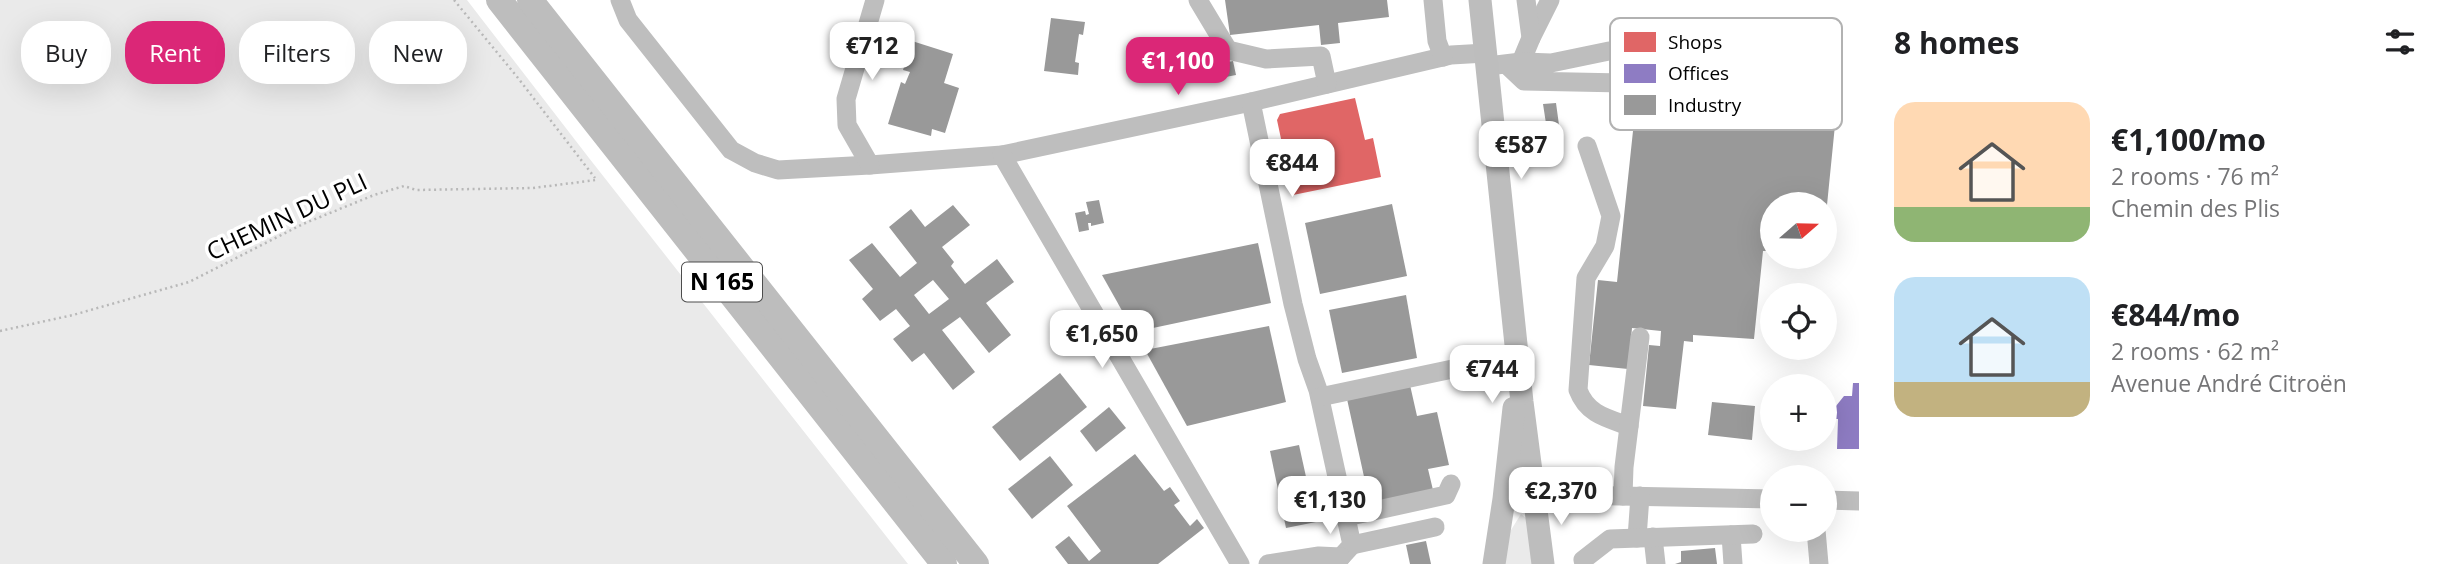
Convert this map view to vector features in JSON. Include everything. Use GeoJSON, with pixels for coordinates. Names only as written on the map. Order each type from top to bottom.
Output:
{"type":"FeatureCollection","features":[{"type":"Feature","properties":{"kind":"highway","name":"N 165"},"geometry":{"type":"LineString","coordinates":[[499,0],[944,564]]}},
{"type":"Feature","properties":{"kind":"highway","name":"N 165"},"geometry":{"type":"LineString","coordinates":[[530,0],[976,564]]}},
{"type":"Feature","properties":{"kind":"main road"},"geometry":{"type":"LineString","coordinates":[[1480,0],[1500,62],[1513,314],[1514,418],[1493,564]]}},
{"type":"Feature","properties":{"kind":"main road"},"geometry":{"type":"LineString","coordinates":[[1513,314],[1544,564]]}},
{"type":"Feature","properties":{"kind":"street"},"geometry":{"type":"LineString","coordinates":[[620,0],[628,20],[731,150],[755,163],[778,170],[870,166],[1002,155],[1251,102],[1443,57],[1551,63],[1610,51]]}},
{"type":"Feature","properties":{"kind":"street"},"geometry":{"type":"LineString","coordinates":[[870,166],[847,125],[846,99],[875,0]]}},
{"type":"Feature","properties":{"kind":"street"},"geometry":{"type":"LineString","coordinates":[[1198,0],[1228,50],[1266,59],[1321,56],[1327,84]]}},
{"type":"Feature","properties":{"kind":"street"},"geometry":{"type":"LineString","coordinates":[[1433,0],[1437,41],[1443,57]]}},
{"type":"Feature","properties":{"kind":"street"},"geometry":{"type":"LineString","coordinates":[[1526,0],[1531,38]]}},
{"type":"Feature","properties":{"kind":"street"},"geometry":{"type":"LineString","coordinates":[[1500,62],[1531,38],[1550,0]]}},
{"type":"Feature","properties":{"kind":"street"},"geometry":{"type":"LineString","coordinates":[[1500,62],[1524,81],[1610,83]]}},
{"type":"Feature","properties":{"kind":"street"},"geometry":{"type":"LineString","coordinates":[[1251,102],[1293,304],[1320,397],[1346,517],[1343,555]]}},
{"type":"Feature","properties":{"kind":"street"},"geometry":{"type":"LineString","coordinates":[[1587,146],[1611,216],[1605,246],[1586,278],[1578,390],[1583,403],[1595,414],[1629,426]]}},
{"type":"Feature","properties":{"kind":"street"},"geometry":{"type":"LineString","coordinates":[[1002,155],[1240,564]]}},
{"type":"Feature","properties":{"kind":"street"},"geometry":{"type":"LineString","coordinates":[[1640,337],[1629,426],[1632,496],[1656,564]]}},
{"type":"Feature","properties":{"kind":"street"},"geometry":{"type":"LineString","coordinates":[[1320,397],[1462,367]]}},
{"type":"Feature","properties":{"kind":"street"},"geometry":{"type":"LineString","coordinates":[[1346,517],[1446,495],[1451,484]]}},
{"type":"Feature","properties":{"kind":"street"},"geometry":{"type":"LineString","coordinates":[[1504,499],[1536,496],[1760,499]]}},
{"type":"Feature","properties":{"kind":"street"},"geometry":{"type":"LineString","coordinates":[[1837,500],[1859,501]]}},
{"type":"Feature","properties":{"kind":"street"},"geometry":{"type":"LineString","coordinates":[[1268,564],[1343,555],[1434,527]]}},
{"type":"Feature","properties":{"kind":"street"},"geometry":{"type":"LineString","coordinates":[[1584,564],[1583,560],[1609,539],[1753,534]]}},
{"type":"Feature","properties":{"kind":"street"},"geometry":{"type":"LineString","coordinates":[[1731,535],[1733,564]]}},
{"type":"Feature","properties":{"kind":"street"},"geometry":{"type":"LineString","coordinates":[[1817,542],[1819,564]]}},
{"type":"Feature","properties":{"kind":"path","name":"CHEMIN DU PLI"},"geometry":{"type":"LineString","coordinates":[[0,331],[73,315],[189,282],[303,224],[374,195],[404,186],[416,190],[533,188],[596,180],[454,0]]}},
{"type":"Feature","properties":{"kind":"shaded area"},"geometry":{"type":"Polygon","coordinates":[[[0,0],[467,0],[908,564],[0,564],[0,0]]]}},
{"type":"Feature","properties":{"kind":"shaded area"},"geometry":{"type":"Polygon","coordinates":[[[1521,514],[1527,519],[1533,564],[1500,564],[1506,538],[1521,514]]]}},
{"type":"Feature","properties":{"kind":"building: Shops"},"geometry":{"type":"Polygon","coordinates":[[[1355,98],[1365,140],[1373,138],[1381,177],[1293,195],[1277,120],[1280,114],[1355,98]]]}},
{"type":"Feature","properties":{"kind":"building: Offices"},"geometry":{"type":"Polygon","coordinates":[[[1853,383],[1859,383],[1859,449],[1837,449],[1837,405],[1844,396],[1852,396],[1853,383]]]}},
{"type":"Feature","properties":{"kind":"building: Industry"},"geometry":{"type":"Polygon","coordinates":[[[1225,0],[1387,0],[1389,17],[1338,23],[1340,43],[1321,45],[1319,25],[1230,35],[1225,0]]]}},
{"type":"Feature","properties":{"kind":"building: Industry"},"geometry":{"type":"Polygon","coordinates":[[[1051,18],[1085,22],[1083,35],[1079,34],[1075,62],[1079,63],[1078,75],[1044,71],[1051,18]]]}},
{"type":"Feature","properties":{"kind":"building: Industry"},"geometry":{"type":"Polygon","coordinates":[[[912,41],[953,54],[944,83],[959,88],[945,133],[932,129],[931,136],[888,124],[901,82],[905,84],[910,72],[903,70],[912,41]]]}},
{"type":"Feature","properties":{"kind":"building: Industry"},"geometry":{"type":"Polygon","coordinates":[[[1233,61],[1236,75],[1210,80],[1207,66],[1233,61]]]}},
{"type":"Feature","properties":{"kind":"building: Industry"},"geometry":{"type":"Polygon","coordinates":[[[1556,103],[1559,125],[1556,125],[1557,142],[1525,145],[1523,133],[1547,130],[1543,104],[1556,103]]]}},
{"type":"Feature","properties":{"kind":"building: Industry"},"geometry":{"type":"Polygon","coordinates":[[[1623,130],[1834,130],[1828,192],[1760,192],[1761,270],[1754,339],[1693,335],[1693,342],[1684,341],[1676,409],[1643,406],[1649,345],[1660,346],[1661,331],[1632,328],[1628,369],[1589,365],[1598,280],[1617,282],[1633,131],[1623,130]]]}},
{"type":"Feature","properties":{"kind":"building: Industry"},"geometry":{"type":"Polygon","coordinates":[[[1099,200],[1104,223],[1091,226],[1091,223],[1088,223],[1089,230],[1079,232],[1075,213],[1085,211],[1086,215],[1089,214],[1086,202],[1099,200]]]}},
{"type":"Feature","properties":{"kind":"building: Industry"},"geometry":{"type":"Polygon","coordinates":[[[1392,204],[1407,276],[1320,294],[1305,223],[1392,204]]]}},
{"type":"Feature","properties":{"kind":"building: Industry"},"geometry":{"type":"Polygon","coordinates":[[[953,205],[970,225],[942,247],[954,262],[951,266],[965,284],[997,259],[1014,282],[986,303],[1011,335],[989,353],[960,317],[942,330],[975,372],[953,390],[924,353],[912,362],[893,339],[910,326],[896,309],[880,321],[862,299],[873,289],[849,260],[872,243],[900,277],[917,263],[889,227],[911,209],[925,227],[953,205]],[[933,280],[914,295],[929,314],[949,299],[933,280]]]}},
{"type":"Feature","properties":{"kind":"building: Industry"},"geometry":{"type":"Polygon","coordinates":[[[1258,243],[1271,303],[1134,332],[1102,275],[1258,243]]]}},
{"type":"Feature","properties":{"kind":"building: Industry"},"geometry":{"type":"Polygon","coordinates":[[[1406,295],[1417,358],[1342,373],[1329,310],[1406,295]]]}},
{"type":"Feature","properties":{"kind":"building: Industry"},"geometry":{"type":"Polygon","coordinates":[[[1269,326],[1286,402],[1187,426],[1145,350],[1269,326]]]}},
{"type":"Feature","properties":{"kind":"building: Industry"},"geometry":{"type":"Polygon","coordinates":[[[1060,373],[1087,407],[1020,461],[992,427],[1060,373]]]}},
{"type":"Feature","properties":{"kind":"building: Industry"},"geometry":{"type":"Polygon","coordinates":[[[1410,385],[1417,416],[1437,412],[1449,465],[1428,469],[1433,490],[1370,504],[1347,399],[1410,385]]]}},
{"type":"Feature","properties":{"kind":"building: Industry"},"geometry":{"type":"Polygon","coordinates":[[[1712,402],[1755,406],[1752,440],[1708,435],[1712,402]]]}},
{"type":"Feature","properties":{"kind":"building: Industry"},"geometry":{"type":"Polygon","coordinates":[[[1109,407],[1126,428],[1096,452],[1080,431],[1109,407]]]}},
{"type":"Feature","properties":{"kind":"building: Industry"},"geometry":{"type":"Polygon","coordinates":[[[1299,445],[1316,522],[1286,528],[1270,451],[1299,445]]]}},
{"type":"Feature","properties":{"kind":"building: Industry"},"geometry":{"type":"Polygon","coordinates":[[[1135,454],[1164,491],[1170,487],[1180,501],[1174,505],[1190,526],[1197,519],[1204,528],[1158,564],[1068,564],[1055,547],[1069,536],[1089,561],[1101,551],[1067,506],[1135,454]]]}},
{"type":"Feature","properties":{"kind":"building: Industry"},"geometry":{"type":"Polygon","coordinates":[[[1050,456],[1073,485],[1032,519],[1008,489],[1050,456]]]}},
{"type":"Feature","properties":{"kind":"building: Industry"},"geometry":{"type":"Polygon","coordinates":[[[1426,541],[1431,564],[1410,564],[1406,545],[1426,541]]]}},
{"type":"Feature","properties":{"kind":"building: Industry"},"geometry":{"type":"Polygon","coordinates":[[[1715,548],[1717,564],[1675,564],[1681,562],[1681,551],[1715,548]]]}}]}
